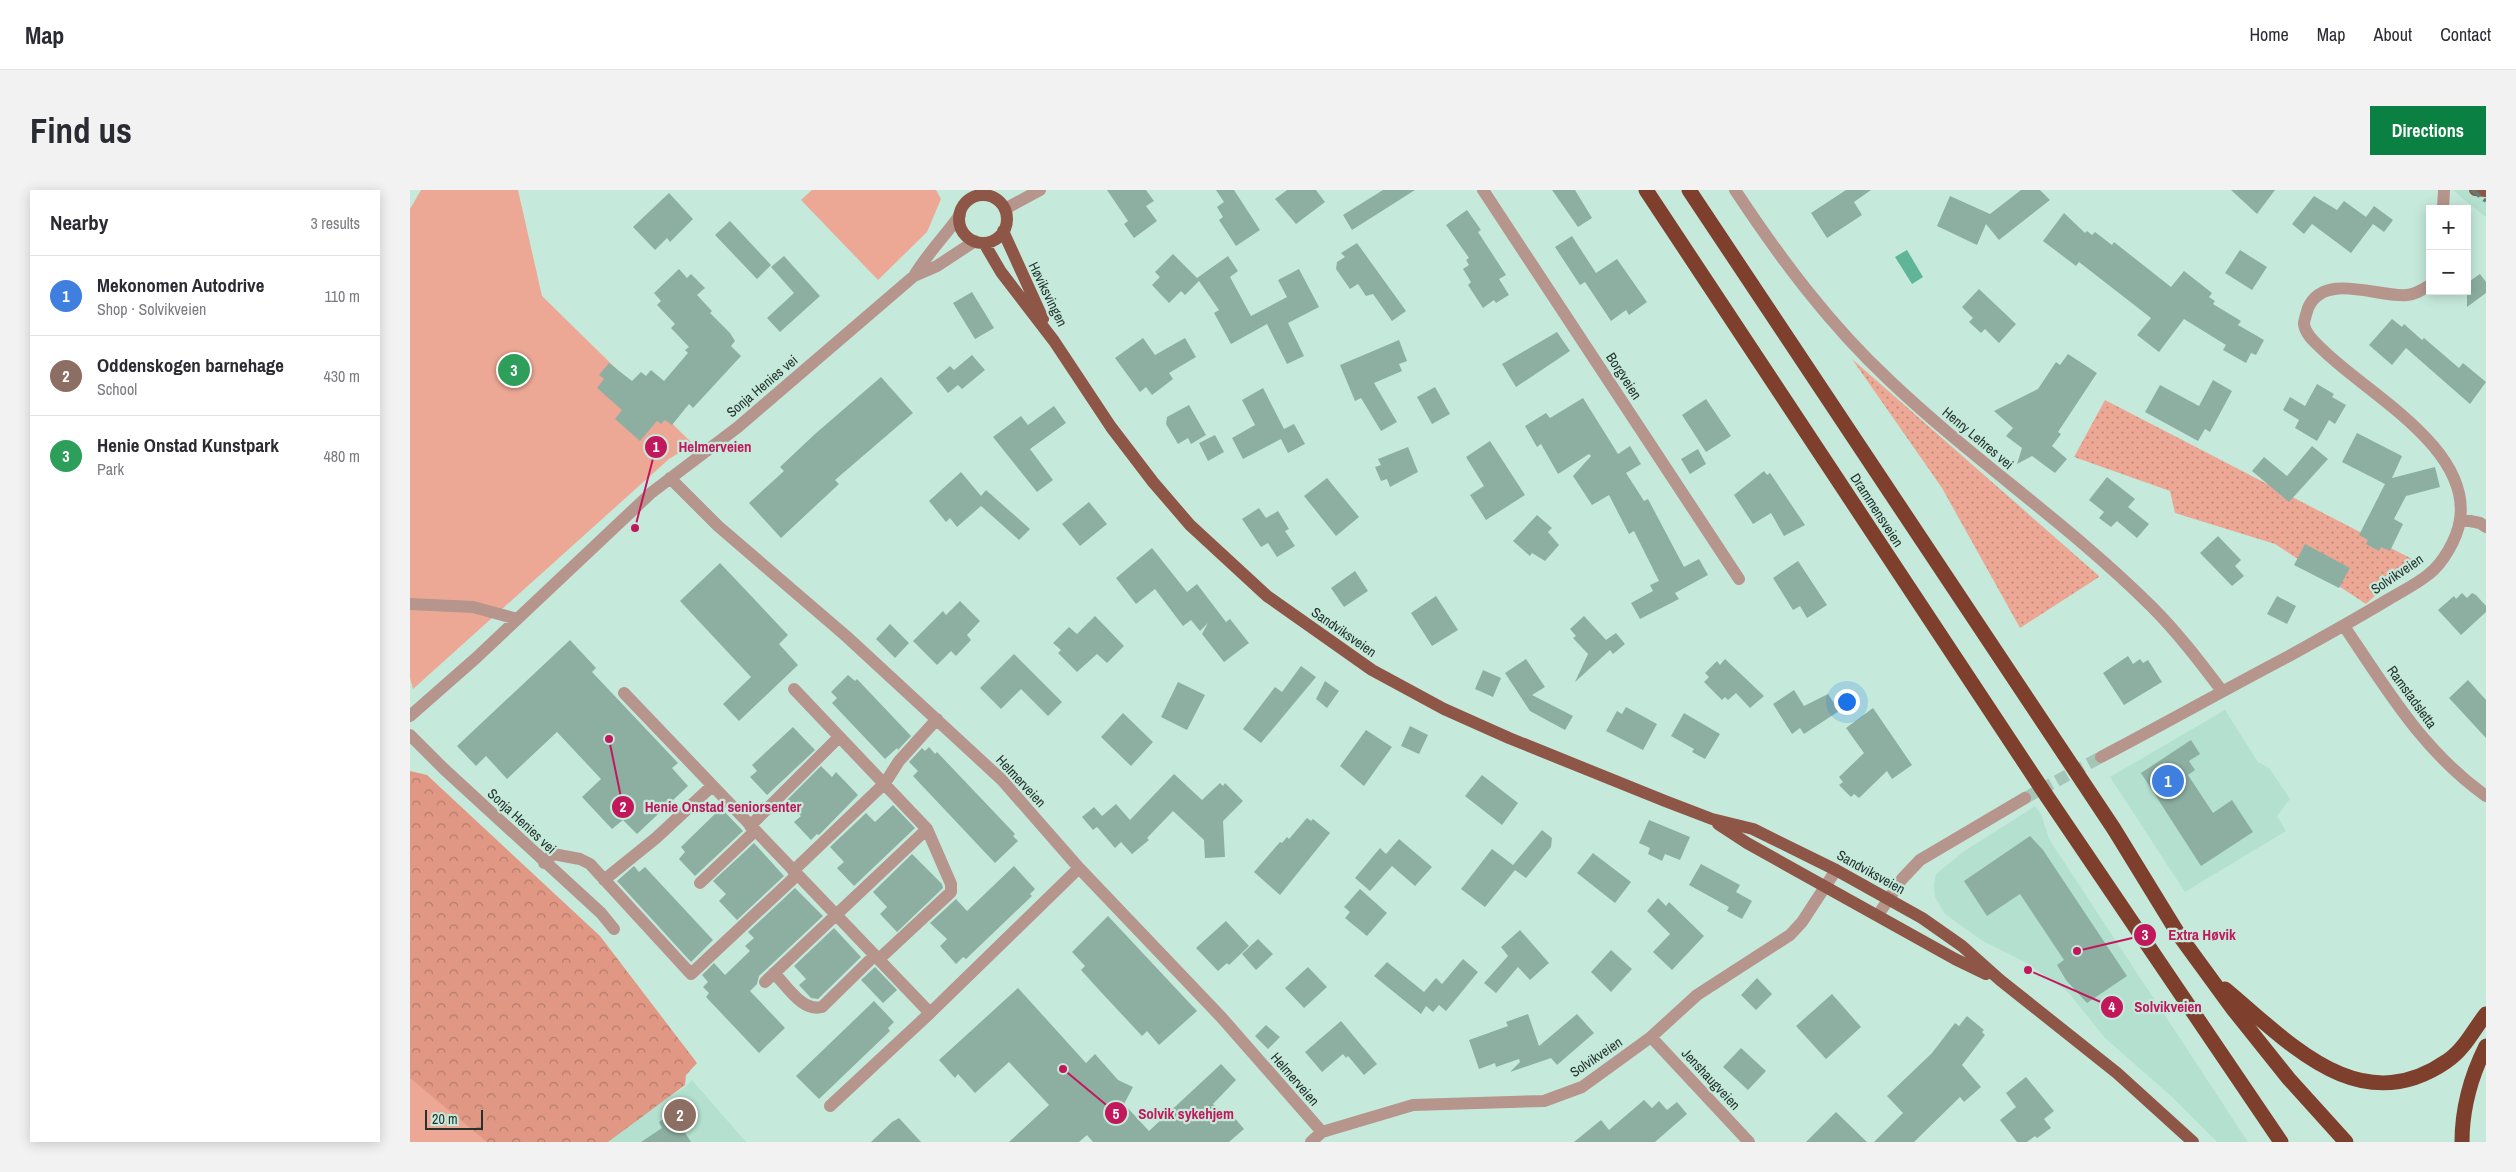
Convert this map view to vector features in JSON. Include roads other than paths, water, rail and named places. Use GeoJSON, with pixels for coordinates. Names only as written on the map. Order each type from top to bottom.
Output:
{"type":"FeatureCollection","features":[{"type":"Feature","properties":{"kind":"highway","name":"Drammensveien"},"geometry":{"type":"LineString","coordinates":[[1646,190],[2082,847],[2281,1142]]}},
{"type":"Feature","properties":{"kind":"highway","name":"Drammensveien"},"geometry":{"type":"LineString","coordinates":[[1689,190],[2114,829],[2179,934],[2209,976]]}},
{"type":"Feature","properties":{"kind":"highway"},"geometry":{"type":"LineString","coordinates":[[2209,976],[2299,1050],[2334,1073],[2362,1082],[2392,1083],[2422,1075],[2448,1060],[2470,1038],[2486,1014]]}},
{"type":"Feature","properties":{"kind":"highway"},"geometry":{"type":"LineString","coordinates":[[2209,976],[2266,1051],[2346,1142]]}},
{"type":"Feature","properties":{"kind":"highway"},"geometry":{"type":"LineString","coordinates":[[2462,1142],[2464,1110],[2472,1078],[2486,1046]]}},
{"type":"Feature","properties":{"kind":"main road"},"geometry":{"type":"LineString","coordinates":[[2475,190],[2486,191]]}},
{"type":"Feature","properties":{"kind":"main road"},"geometry":{"type":"LineString","coordinates":[[973,194],[989,196],[998,201],[1005,209],[1007,217],[1004,231],[995,240],[979,242],[964,233],[960,215],[973,194]]}},
{"type":"Feature","properties":{"kind":"main road","name":"Høviksvingen"},"geometry":{"type":"LineString","coordinates":[[1004,231],[1054,341]]}},
{"type":"Feature","properties":{"kind":"main road","name":"Høviksvingen"},"geometry":{"type":"LineString","coordinates":[[979,242],[1054,341]]}},
{"type":"Feature","properties":{"kind":"main road","name":"Sandviksveien"},"geometry":{"type":"LineString","coordinates":[[1054,341],[1110,427],[1152,482],[1190,525],[1267,596],[1320,635],[1372,670],[1444,709],[1509,738],[1712,819],[1752,829],[1888,898],[1962,946],[2000,980],[2117,1072],[2193,1142]]}},
{"type":"Feature","properties":{"kind":"main road","name":"Sandviksveien"},"geometry":{"type":"LineString","coordinates":[[1712,819],[1746,844],[1878,915],[1954,959],[2000,980]]}},
{"type":"Feature","properties":{"kind":"street"},"geometry":{"type":"LineString","coordinates":[[1005,209],[1040,190]]}},
{"type":"Feature","properties":{"kind":"street","name":"Borgveien"},"geometry":{"type":"LineString","coordinates":[[1483,190],[1739,579]]}},
{"type":"Feature","properties":{"kind":"street","name":"Henry Lehres vei"},"geometry":{"type":"LineString","coordinates":[[1735,190],[1798,280],[1888,380],[1949,434],[2111,568],[2153,608],[2189,648],[2222,691]]}},
{"type":"Feature","properties":{"kind":"street","name":"Sonja Henies vei"},"geometry":{"type":"LineString","coordinates":[[914,276],[928,253],[947,233],[960,215]]}},
{"type":"Feature","properties":{"kind":"street","name":"Sonja Henies vei"},"geometry":{"type":"LineString","coordinates":[[410,716],[670,478],[738,427],[914,276],[937,266],[979,242]]}},
{"type":"Feature","properties":{"kind":"street","name":"Solvikveien"},"geometry":{"type":"LineString","coordinates":[[2101,757],[2344,626],[2429,574],[2442,560],[2453,541],[2460,519],[2458,490],[2446,460],[2424,434],[2334,360],[2310,337],[2304,325],[2308,307],[2316,297],[2330,290],[2356,288],[2405,295],[2419,292],[2426,288]]}},
{"type":"Feature","properties":{"kind":"street","name":"Helmerveien"},"geometry":{"type":"LineString","coordinates":[[670,478],[718,526],[846,636],[1002,780],[1079,868],[1222,1018],[1322,1132]]}},
{"type":"Feature","properties":{"kind":"street"},"geometry":{"type":"LineString","coordinates":[[2460,519],[2480,523],[2486,527]]}},
{"type":"Feature","properties":{"kind":"street"},"geometry":{"type":"LineString","coordinates":[[410,604],[473,607],[517,619]]}},
{"type":"Feature","properties":{"kind":"street","name":"Ramstadsletta"},"geometry":{"type":"LineString","coordinates":[[2344,626],[2411,726],[2458,777],[2486,796]]}},
{"type":"Feature","properties":{"kind":"street"},"geometry":{"type":"LineString","coordinates":[[794,689],[927,829],[951,884],[951,892],[822,1007],[809,1007],[770,977],[835,913],[927,829]]}},
{"type":"Feature","properties":{"kind":"street"},"geometry":{"type":"LineString","coordinates":[[624,693],[930,1013]]}},
{"type":"Feature","properties":{"kind":"street"},"geometry":{"type":"LineString","coordinates":[[544,863],[553,854],[580,859],[590,864],[691,974],[885,783],[899,761],[937,719]]}},
{"type":"Feature","properties":{"kind":"street","name":"Sonja Henies vei"},"geometry":{"type":"LineString","coordinates":[[410,735],[544,863],[601,913],[614,929]]}},
{"type":"Feature","properties":{"kind":"street"},"geometry":{"type":"LineString","coordinates":[[700,883],[839,737]]}},
{"type":"Feature","properties":{"kind":"street"},"geometry":{"type":"LineString","coordinates":[[604,880],[656,838],[712,786]]}},
{"type":"Feature","properties":{"kind":"street"},"geometry":{"type":"LineString","coordinates":[[1878,915],[1888,898],[1920,860],[2025,798]]}},
{"type":"Feature","properties":{"kind":"street"},"geometry":{"type":"LineString","coordinates":[[830,1106],[930,1013],[1079,868]]}},
{"type":"Feature","properties":{"kind":"street","name":"Solvikveien"},"geometry":{"type":"LineString","coordinates":[[1311,1142],[1322,1132],[1413,1105],[1544,1101],[1582,1087],[1650,1036],[1697,995],[1790,935],[1802,922],[1836,870]]}},
{"type":"Feature","properties":{"kind":"street","name":"Jenshaugveien"},"geometry":{"type":"LineString","coordinates":[[1650,1036],[1749,1142]]}},
{"type":"Feature","properties":{"kind":"tunnel"},"geometry":{"type":"LineString","coordinates":[[2025,798],[2101,757]]}},
{"type":"Feature","properties":{"kind":"railway"},"geometry":{"type":"LineString","coordinates":[[2472,190],[2486,201]]}},
{"type":"Feature","properties":{"kind":"place","name":"Henie Onstad Kunstpark"},"geometry":{"type":"Point","coordinates":[514,370]}},
{"type":"Feature","properties":{"kind":"place","name":"Helmerveien"},"geometry":{"type":"Point","coordinates":[635,528]}},
{"type":"Feature","properties":{"kind":"place","name":"Henie Onstad seniorsenter"},"geometry":{"type":"Point","coordinates":[609,739]}},
{"type":"Feature","properties":{"kind":"place","name":"Mekonomen Autodrive"},"geometry":{"type":"Point","coordinates":[2168,781]}},
{"type":"Feature","properties":{"kind":"place","name":"Extra Høvik"},"geometry":{"type":"Point","coordinates":[2077,951]}},
{"type":"Feature","properties":{"kind":"place","name":"Solvikveien"},"geometry":{"type":"Point","coordinates":[2028,970]}},
{"type":"Feature","properties":{"kind":"place","name":"Solvik sykehjem"},"geometry":{"type":"Point","coordinates":[1063,1069]}},
{"type":"Feature","properties":{"kind":"place","name":"Oddenskogen barnehage"},"geometry":{"type":"Point","coordinates":[680,1115]}}]}
